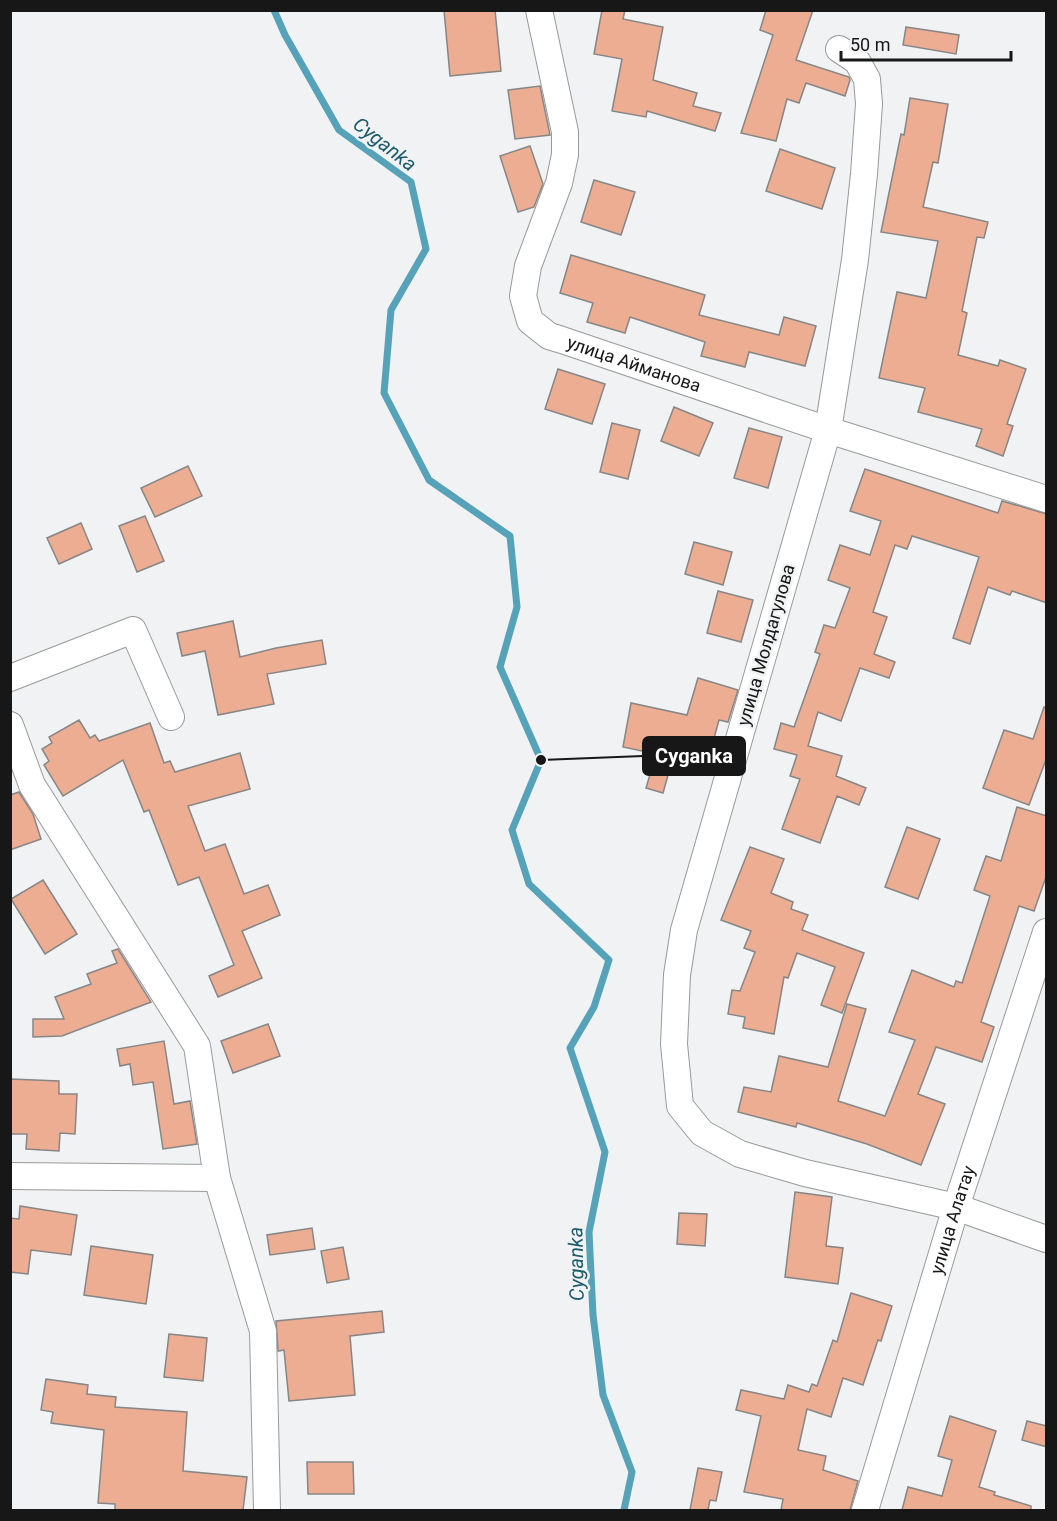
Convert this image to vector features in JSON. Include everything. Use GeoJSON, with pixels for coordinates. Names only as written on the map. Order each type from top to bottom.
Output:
{"type":"FeatureCollection","features":[{"type":"Feature","properties":{"kind":"street","name":"улица Айманова"},"geometry":{"type":"LineString","coordinates":[[538,10],[565,132],[565,155],[559,183],[528,266],[523,296],[530,321],[549,336],[828,430],[1047,500]]}},
{"type":"Feature","properties":{"kind":"street","name":"улица Молдагулова"},"geometry":{"type":"LineString","coordinates":[[839,49],[857,61],[867,79],[869,104],[855,260],[828,430],[684,930],[677,975],[674,1044],[680,1106],[702,1132],[740,1154],[805,1173],[956,1208],[1047,1239]]}},
{"type":"Feature","properties":{"kind":"street"},"geometry":{"type":"LineString","coordinates":[[10,678],[133,630],[171,717]]}},
{"type":"Feature","properties":{"kind":"street"},"geometry":{"type":"LineString","coordinates":[[10,724],[32,785],[197,1046],[217,1178],[263,1331],[267,1510]]}},
{"type":"Feature","properties":{"kind":"street","name":"улица Алатау"},"geometry":{"type":"LineString","coordinates":[[866,1510],[956,1208],[1047,932]]}},
{"type":"Feature","properties":{"kind":"street"},"geometry":{"type":"LineString","coordinates":[[10,1176],[217,1178]]}},
{"type":"Feature","properties":{"kind":"building"},"geometry":{"type":"Polygon","coordinates":[[[444,10],[495,10],[501,71],[450,76],[444,10]]]}},
{"type":"Feature","properties":{"kind":"building"},"geometry":{"type":"Polygon","coordinates":[[[602,10],[625,10],[623,19],[663,27],[653,80],[697,93],[693,106],[721,113],[715,131],[647,111],[646,117],[612,111],[622,59],[594,54],[602,10]]]}},
{"type":"Feature","properties":{"kind":"building"},"geometry":{"type":"Polygon","coordinates":[[[766,10],[813,10],[796,60],[849,77],[850,80],[845,96],[806,83],[799,103],[787,99],[776,141],[741,133],[773,35],[760,30],[766,10]]]}},
{"type":"Feature","properties":{"kind":"building"},"geometry":{"type":"Polygon","coordinates":[[[906,27],[959,35],[956,54],[903,45],[906,27]]]}},
{"type":"Feature","properties":{"kind":"building"},"geometry":{"type":"Polygon","coordinates":[[[540,86],[550,135],[515,139],[508,90],[540,86]]]}},
{"type":"Feature","properties":{"kind":"building"},"geometry":{"type":"Polygon","coordinates":[[[910,98],[948,104],[938,163],[933,162],[923,207],[988,222],[984,238],[977,237],[962,311],[967,313],[958,355],[998,366],[1000,360],[1026,369],[1007,424],[1013,426],[1003,456],[976,446],[982,429],[918,412],[925,388],[879,378],[897,292],[926,298],[938,241],[881,232],[901,134],[904,135],[910,98]]]}},
{"type":"Feature","properties":{"kind":"building"},"geometry":{"type":"Polygon","coordinates":[[[530,146],[543,184],[534,207],[518,212],[500,156],[530,146]]]}},
{"type":"Feature","properties":{"kind":"building"},"geometry":{"type":"Polygon","coordinates":[[[780,149],[835,168],[822,209],[766,191],[780,149]]]}},
{"type":"Feature","properties":{"kind":"building"},"geometry":{"type":"Polygon","coordinates":[[[594,180],[635,192],[621,235],[581,222],[594,180]]]}},
{"type":"Feature","properties":{"kind":"building"},"geometry":{"type":"Polygon","coordinates":[[[571,255],[705,295],[699,315],[779,335],[784,317],[816,326],[805,366],[749,352],[745,367],[701,356],[705,342],[630,317],[625,333],[587,322],[593,303],[560,293],[571,255]]]}},
{"type":"Feature","properties":{"kind":"building"},"geometry":{"type":"Polygon","coordinates":[[[558,369],[605,384],[592,424],[545,409],[558,369]]]}},
{"type":"Feature","properties":{"kind":"building"},"geometry":{"type":"Polygon","coordinates":[[[674,407],[713,423],[699,456],[661,441],[674,407]]]}},
{"type":"Feature","properties":{"kind":"building"},"geometry":{"type":"Polygon","coordinates":[[[612,423],[640,430],[628,479],[600,472],[612,423]]]}},
{"type":"Feature","properties":{"kind":"building"},"geometry":{"type":"Polygon","coordinates":[[[749,428],[782,437],[768,488],[734,478],[749,428]]]}},
{"type":"Feature","properties":{"kind":"building"},"geometry":{"type":"Polygon","coordinates":[[[188,466],[202,496],[155,517],[141,488],[188,466]]]}},
{"type":"Feature","properties":{"kind":"building"},"geometry":{"type":"Polygon","coordinates":[[[865,469],[998,513],[1002,501],[1047,514],[1047,603],[1012,591],[1010,595],[988,587],[970,644],[953,638],[979,557],[912,536],[907,549],[895,545],[873,612],[887,617],[874,654],[895,662],[889,678],[860,668],[841,721],[818,712],[808,746],[842,756],[836,776],[866,788],[859,805],[837,796],[820,843],[782,829],[800,779],[790,776],[797,755],[774,749],[781,723],[794,727],[820,654],[815,652],[824,625],[835,628],[850,588],[828,580],[840,545],[870,555],[881,521],[850,511],[865,469]]]}},
{"type":"Feature","properties":{"kind":"building"},"geometry":{"type":"Polygon","coordinates":[[[145,516],[164,561],[137,572],[119,526],[145,516]]]}},
{"type":"Feature","properties":{"kind":"building"},"geometry":{"type":"Polygon","coordinates":[[[81,523],[92,549],[59,564],[47,538],[81,523]]]}},
{"type":"Feature","properties":{"kind":"building"},"geometry":{"type":"Polygon","coordinates":[[[694,542],[732,552],[723,585],[685,574],[694,542]]]}},
{"type":"Feature","properties":{"kind":"building"},"geometry":{"type":"Polygon","coordinates":[[[718,591],[753,600],[741,642],[707,633],[718,591]]]}},
{"type":"Feature","properties":{"kind":"building"},"geometry":{"type":"Polygon","coordinates":[[[233,621],[240,657],[322,640],[326,664],[267,674],[274,704],[218,715],[205,651],[182,656],[177,633],[233,621]]]}},
{"type":"Feature","properties":{"kind":"building"},"geometry":{"type":"Polygon","coordinates":[[[698,678],[738,690],[728,722],[719,720],[706,767],[683,761],[680,770],[670,768],[663,793],[646,788],[656,754],[623,747],[631,703],[687,715],[698,678]]]}},
{"type":"Feature","properties":{"kind":"building"},"geometry":{"type":"Polygon","coordinates":[[[1044,707],[1047,708],[1047,757],[1029,805],[983,788],[1004,730],[1033,739],[1044,707]]]}},
{"type":"Feature","properties":{"kind":"building"},"geometry":{"type":"Polygon","coordinates":[[[79,720],[90,738],[95,735],[99,741],[150,723],[164,763],[170,761],[175,772],[240,753],[250,789],[188,806],[205,851],[225,844],[244,894],[268,885],[280,915],[242,931],[262,978],[218,997],[209,976],[234,965],[199,877],[178,885],[149,810],[144,812],[123,760],[63,796],[44,765],[49,761],[42,749],[52,743],[49,737],[79,720]]]}},
{"type":"Feature","properties":{"kind":"building"},"geometry":{"type":"Polygon","coordinates":[[[19,792],[33,814],[41,839],[10,850],[10,795],[19,792]]]}},
{"type":"Feature","properties":{"kind":"building"},"geometry":{"type":"Polygon","coordinates":[[[1017,807],[1047,816],[1047,874],[1034,911],[1019,906],[981,1022],[994,1027],[982,1062],[936,1047],[918,1094],[945,1104],[921,1165],[867,1144],[797,1123],[796,1127],[738,1112],[744,1087],[771,1092],[779,1056],[828,1067],[847,1004],[866,1009],[838,1101],[885,1116],[915,1040],[889,1032],[912,970],[954,987],[956,981],[962,983],[990,896],[974,890],[986,856],[1001,861],[1017,807]]]}},
{"type":"Feature","properties":{"kind":"building"},"geometry":{"type":"Polygon","coordinates":[[[907,827],[940,839],[918,899],[885,887],[907,827]]]}},
{"type":"Feature","properties":{"kind":"building"},"geometry":{"type":"Polygon","coordinates":[[[750,847],[784,859],[771,893],[793,902],[791,909],[808,915],[802,930],[864,953],[842,1013],[821,1005],[835,967],[797,953],[788,978],[784,977],[774,1034],[743,1028],[745,1017],[728,1014],[732,990],[740,991],[755,952],[744,948],[751,931],[721,920],[750,847]]]}},
{"type":"Feature","properties":{"kind":"building"},"geometry":{"type":"Polygon","coordinates":[[[43,880],[77,934],[45,954],[11,899],[43,880]]]}},
{"type":"Feature","properties":{"kind":"building"},"geometry":{"type":"Polygon","coordinates":[[[118,949],[151,1002],[62,1036],[33,1037],[33,1019],[64,1019],[55,997],[91,984],[87,974],[117,963],[112,951],[118,949]]]}},
{"type":"Feature","properties":{"kind":"building"},"geometry":{"type":"Polygon","coordinates":[[[268,1024],[280,1056],[233,1073],[221,1041],[268,1024]]]}},
{"type":"Feature","properties":{"kind":"building"},"geometry":{"type":"Polygon","coordinates":[[[164,1041],[174,1104],[190,1101],[197,1144],[163,1149],[153,1082],[133,1085],[130,1064],[120,1066],[117,1049],[164,1041]]]}},
{"type":"Feature","properties":{"kind":"building"},"geometry":{"type":"Polygon","coordinates":[[[10,1079],[59,1081],[59,1094],[77,1094],[75,1134],[60,1133],[59,1151],[26,1149],[27,1134],[10,1134],[10,1079]]]}},
{"type":"Feature","properties":{"kind":"building"},"geometry":{"type":"Polygon","coordinates":[[[795,1192],[832,1197],[826,1246],[843,1248],[838,1284],[785,1277],[795,1192]]]}},
{"type":"Feature","properties":{"kind":"building"},"geometry":{"type":"Polygon","coordinates":[[[20,1206],[77,1215],[71,1255],[31,1250],[28,1274],[10,1272],[10,1218],[19,1219],[20,1206]]]}},
{"type":"Feature","properties":{"kind":"building"},"geometry":{"type":"Polygon","coordinates":[[[679,1213],[707,1214],[705,1246],[677,1244],[679,1213]]]}},
{"type":"Feature","properties":{"kind":"building"},"geometry":{"type":"Polygon","coordinates":[[[312,1228],[315,1249],[270,1255],[267,1235],[312,1228]]]}},
{"type":"Feature","properties":{"kind":"building"},"geometry":{"type":"Polygon","coordinates":[[[91,1246],[153,1255],[146,1304],[84,1295],[91,1246]]]}},
{"type":"Feature","properties":{"kind":"building"},"geometry":{"type":"Polygon","coordinates":[[[343,1247],[349,1279],[327,1283],[321,1251],[343,1247]]]}},
{"type":"Feature","properties":{"kind":"building"},"geometry":{"type":"Polygon","coordinates":[[[851,1293],[892,1306],[881,1341],[878,1340],[863,1385],[843,1378],[831,1417],[807,1409],[798,1450],[826,1456],[823,1470],[858,1481],[850,1510],[781,1510],[783,1499],[744,1492],[761,1416],[736,1410],[741,1390],[784,1399],[788,1385],[809,1392],[812,1384],[817,1386],[833,1340],[837,1342],[851,1293]]]}},
{"type":"Feature","properties":{"kind":"building"},"geometry":{"type":"Polygon","coordinates":[[[382,1311],[384,1332],[350,1336],[355,1395],[289,1401],[284,1350],[278,1351],[276,1321],[382,1311]]]}},
{"type":"Feature","properties":{"kind":"building"},"geometry":{"type":"Polygon","coordinates":[[[169,1334],[207,1338],[203,1381],[164,1377],[169,1334]]]}},
{"type":"Feature","properties":{"kind":"building"},"geometry":{"type":"Polygon","coordinates":[[[46,1379],[88,1385],[87,1394],[116,1397],[115,1407],[187,1412],[183,1471],[247,1477],[243,1510],[115,1510],[115,1504],[98,1503],[104,1430],[51,1423],[53,1412],[41,1410],[46,1379]]]}},
{"type":"Feature","properties":{"kind":"building"},"geometry":{"type":"Polygon","coordinates":[[[950,1416],[996,1431],[979,1487],[995,1492],[994,1495],[1031,1506],[1031,1510],[902,1510],[908,1487],[942,1496],[952,1460],[938,1456],[950,1416]]]}},
{"type":"Feature","properties":{"kind":"building"},"geometry":{"type":"Polygon","coordinates":[[[1027,1421],[1047,1426],[1047,1447],[1022,1440],[1027,1421]]]}},
{"type":"Feature","properties":{"kind":"building"},"geometry":{"type":"Polygon","coordinates":[[[307,1462],[353,1462],[354,1494],[308,1494],[307,1462]]]}},
{"type":"Feature","properties":{"kind":"building"},"geometry":{"type":"Polygon","coordinates":[[[698,1468],[722,1472],[716,1501],[710,1500],[708,1510],[690,1510],[698,1468]]]}},
{"type":"Feature","properties":{"kind":"waterway","name":"Cyganka"},"geometry":{"type":"LineString","coordinates":[[274,10],[285,35],[339,130],[411,182],[426,249],[391,310],[384,393],[429,480],[510,536],[517,607],[500,667],[541,760],[512,830],[529,884],[609,960],[594,1007],[570,1048],[605,1152],[589,1232],[593,1315],[603,1395],[632,1472],[624,1510]]}},
{"type":"Feature","properties":{"kind":"place","name":"Cyganka"},"geometry":{"type":"Point","coordinates":[541,760]}}]}
